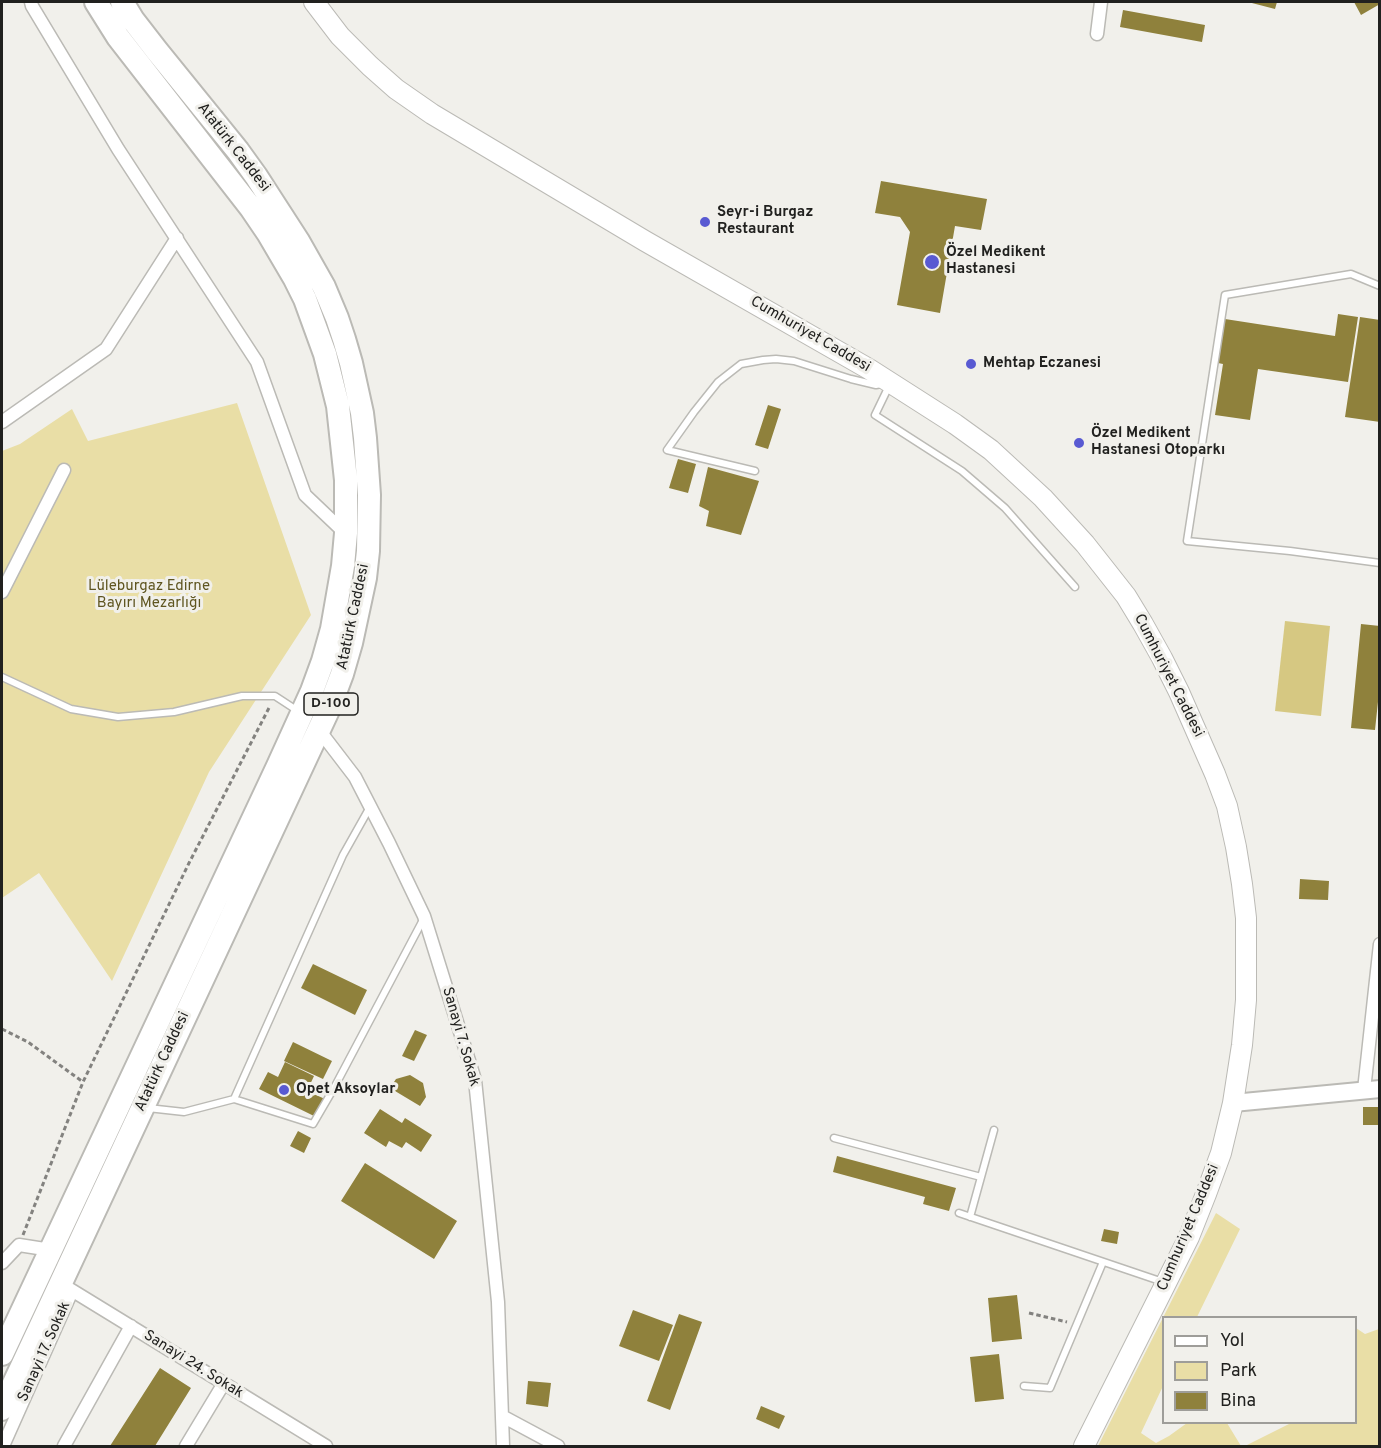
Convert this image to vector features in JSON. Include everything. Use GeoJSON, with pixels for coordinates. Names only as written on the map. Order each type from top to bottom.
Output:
{"type":"FeatureCollection","features":[{"type":"Feature","properties":{"kind":"highway","name":"Atatürk Caddesi"},"geometry":{"type":"LineString","coordinates":[[2,1354],[302,714],[323,661],[332,629],[346,533],[346,480],[338,406],[325,354],[295,279],[257,217],[118,37],[96,2]]}},
{"type":"Feature","properties":{"kind":"highway","name":"Atatürk Caddesi"},"geometry":{"type":"LineString","coordinates":[[2,1408],[66,1287],[142,1107],[319,730],[342,674],[351,643],[368,551],[369,495],[362,413],[351,363],[337,318],[324,287],[285,219],[238,151],[157,51],[122,2]]}},
{"type":"Feature","properties":{"kind":"main road","name":"Cumhuriyet Caddesi"},"geometry":{"type":"LineString","coordinates":[[314,2],[340,36],[370,66],[396,89],[432,114],[645,241],[869,369],[992,450],[1043,498],[1085,544],[1126,596],[1143,624],[1179,692],[1227,806],[1236,847],[1246,918],[1246,1000],[1233,1103],[1221,1153],[1189,1237],[1084,1446]]}},
{"type":"Feature","properties":{"kind":"street"},"geometry":{"type":"LineString","coordinates":[[31,2],[112,138],[257,362],[305,495],[346,533]]}},
{"type":"Feature","properties":{"kind":"street"},"geometry":{"type":"LineString","coordinates":[[1097,34],[1101,2]]}},
{"type":"Feature","properties":{"kind":"street"},"geometry":{"type":"LineString","coordinates":[[2,422],[106,349],[177,238]]}},
{"type":"Feature","properties":{"kind":"street"},"geometry":{"type":"LineString","coordinates":[[2,592],[64,470]]}},
{"type":"Feature","properties":{"kind":"street","name":"Sanayi 7. Sokak"},"geometry":{"type":"LineString","coordinates":[[319,730],[355,777],[424,916],[475,1080],[498,1302],[503,1446]]}},
{"type":"Feature","properties":{"kind":"street"},"geometry":{"type":"LineString","coordinates":[[1233,1103],[1372,1090],[1380,944]]}},
{"type":"Feature","properties":{"kind":"street"},"geometry":{"type":"LineString","coordinates":[[2,1263],[19,1245],[51,1250]]}},
{"type":"Feature","properties":{"kind":"street","name":"Sanayi 24. Sokak"},"geometry":{"type":"LineString","coordinates":[[66,1287],[326,1446]]}},
{"type":"Feature","properties":{"kind":"street","name":"Sanayi 17. Sokak"},"geometry":{"type":"LineString","coordinates":[[3,1446],[66,1287]]}},
{"type":"Feature","properties":{"kind":"street"},"geometry":{"type":"LineString","coordinates":[[64,1446],[131,1326]]}},
{"type":"Feature","properties":{"kind":"street"},"geometry":{"type":"LineString","coordinates":[[186,1446],[224,1383]]}},
{"type":"Feature","properties":{"kind":"street"},"geometry":{"type":"LineString","coordinates":[[502,1416],[558,1446]]}},
{"type":"Feature","properties":{"kind":"lane"},"geometry":{"type":"LineString","coordinates":[[1380,286],[1351,274],[1225,295],[1187,541],[1380,563]]}},
{"type":"Feature","properties":{"kind":"lane"},"geometry":{"type":"LineString","coordinates":[[755,471],[667,450],[718,382],[741,364],[776,358],[876,385],[891,383]]}},
{"type":"Feature","properties":{"kind":"lane"},"geometry":{"type":"LineString","coordinates":[[891,383],[875,415],[962,471],[1005,508],[1075,586]]}},
{"type":"Feature","properties":{"kind":"lane"},"geometry":{"type":"LineString","coordinates":[[2,677],[71,709],[118,717],[174,712],[242,696],[275,696],[302,714]]}},
{"type":"Feature","properties":{"kind":"lane"},"geometry":{"type":"LineString","coordinates":[[234,1099],[343,855],[370,807]]}},
{"type":"Feature","properties":{"kind":"lane"},"geometry":{"type":"LineString","coordinates":[[142,1107],[184,1112],[234,1099],[313,1124],[424,916]]}},
{"type":"Feature","properties":{"kind":"lane"},"geometry":{"type":"LineString","coordinates":[[970,1217],[994,1130]]}},
{"type":"Feature","properties":{"kind":"lane"},"geometry":{"type":"LineString","coordinates":[[834,1138],[981,1177]]}},
{"type":"Feature","properties":{"kind":"lane"},"geometry":{"type":"LineString","coordinates":[[959,1213],[1166,1283]]}},
{"type":"Feature","properties":{"kind":"lane"},"geometry":{"type":"LineString","coordinates":[[1024,1386],[1050,1388],[1103,1262]]}},
{"type":"Feature","properties":{"kind":"path"},"geometry":{"type":"LineString","coordinates":[[19,1245],[83,1082],[189,863],[275,696]]}},
{"type":"Feature","properties":{"kind":"path"},"geometry":{"type":"LineString","coordinates":[[2,1029],[28,1042],[83,1082]]}},
{"type":"Feature","properties":{"kind":"path"},"geometry":{"type":"LineString","coordinates":[[1029,1313],[1077,1324]]}},
{"type":"Feature","properties":{"kind":"green space","name":"Lüleburgaz Edirne Bayırı Mezarlığı"},"geometry":{"type":"Polygon","coordinates":[[[237,403],[311,615],[209,772],[112,981],[39,873],[2,898],[2,451],[20,444],[72,409],[88,441],[237,403]]]}},
{"type":"Feature","properties":{"kind":"green space"},"geometry":{"type":"Polygon","coordinates":[[[1216,1213],[1240,1229],[1197,1316],[1164,1316],[1216,1213]]]}},
{"type":"Feature","properties":{"kind":"green space"},"geometry":{"type":"Polygon","coordinates":[[[1162,1320],[1162,1388],[1141,1433],[1156,1443],[1186,1424],[1228,1424],[1241,1446],[1098,1446],[1162,1320]]]}},
{"type":"Feature","properties":{"kind":"green space"},"geometry":{"type":"Polygon","coordinates":[[[1357,1329],[1365,1334],[1379,1329],[1379,1446],[1245,1446],[1289,1424],[1357,1424],[1357,1329]]]}},
{"type":"Feature","properties":{"kind":"shaded area"},"geometry":{"type":"Polygon","coordinates":[[[1285,621],[1330,626],[1321,716],[1275,711],[1285,621]]]}},
{"type":"Feature","properties":{"kind":"building"},"geometry":{"type":"Polygon","coordinates":[[[1248,2],[1277,2],[1275,9],[1248,2]]]}},
{"type":"Feature","properties":{"kind":"building"},"geometry":{"type":"Polygon","coordinates":[[[1354,2],[1379,2],[1380,4],[1361,15],[1354,2]]]}},
{"type":"Feature","properties":{"kind":"building"},"geometry":{"type":"Polygon","coordinates":[[[1123,10],[1205,25],[1202,42],[1120,27],[1123,10]]]}},
{"type":"Feature","properties":{"kind":"building","name":"Özel Medikent Hastanesi"},"geometry":{"type":"Polygon","coordinates":[[[881,181],[987,199],[981,230],[955,226],[940,313],[897,305],[910,232],[900,217],[875,213],[881,181]]]}},
{"type":"Feature","properties":{"kind":"building"},"geometry":{"type":"Polygon","coordinates":[[[1338,314],[1358,317],[1348,382],[1258,369],[1250,420],[1215,415],[1223,364],[1218,363],[1225,319],[1335,336],[1338,314]]]}},
{"type":"Feature","properties":{"kind":"building"},"geometry":{"type":"Polygon","coordinates":[[[1360,317],[1380,320],[1380,422],[1345,417],[1360,317]]]}},
{"type":"Feature","properties":{"kind":"building"},"geometry":{"type":"Polygon","coordinates":[[[768,405],[781,409],[768,449],[755,445],[768,405]]]}},
{"type":"Feature","properties":{"kind":"building"},"geometry":{"type":"Polygon","coordinates":[[[678,459],[696,464],[688,493],[669,488],[678,459]]]}},
{"type":"Feature","properties":{"kind":"building"},"geometry":{"type":"Polygon","coordinates":[[[708,467],[759,481],[741,535],[706,526],[709,511],[699,506],[708,467]]]}},
{"type":"Feature","properties":{"kind":"building"},"geometry":{"type":"Polygon","coordinates":[[[1361,624],[1380,626],[1380,683],[1375,730],[1351,728],[1361,624]]]}},
{"type":"Feature","properties":{"kind":"building"},"geometry":{"type":"Polygon","coordinates":[[[1300,879],[1329,881],[1328,900],[1299,899],[1300,879]]]}},
{"type":"Feature","properties":{"kind":"building"},"geometry":{"type":"Polygon","coordinates":[[[313,964],[367,990],[355,1015],[301,988],[313,964]]]}},
{"type":"Feature","properties":{"kind":"building"},"geometry":{"type":"Polygon","coordinates":[[[415,1030],[427,1035],[414,1061],[402,1056],[415,1030]]]}},
{"type":"Feature","properties":{"kind":"building","name":"Opet Aksoylar"},"geometry":{"type":"Polygon","coordinates":[[[293,1042],[332,1061],[323,1079],[284,1061],[293,1042]]]}},
{"type":"Feature","properties":{"kind":"building","name":"Opet Aksoylar"},"geometry":{"type":"Polygon","coordinates":[[[285,1062],[314,1076],[307,1091],[325,1099],[316,1117],[259,1089],[268,1072],[278,1077],[285,1062]]]}},
{"type":"Feature","properties":{"kind":"building"},"geometry":{"type":"Polygon","coordinates":[[[410,1075],[423,1083],[426,1097],[420,1106],[390,1088],[396,1079],[410,1075]]]}},
{"type":"Feature","properties":{"kind":"building"},"geometry":{"type":"Polygon","coordinates":[[[1363,1107],[1380,1107],[1380,1125],[1363,1125],[1363,1107]]]}},
{"type":"Feature","properties":{"kind":"building"},"geometry":{"type":"Polygon","coordinates":[[[380,1109],[402,1123],[405,1118],[432,1135],[421,1152],[406,1142],[402,1148],[389,1141],[386,1147],[364,1133],[380,1109]]]}},
{"type":"Feature","properties":{"kind":"building"},"geometry":{"type":"Polygon","coordinates":[[[298,1131],[311,1138],[304,1153],[290,1146],[298,1131]]]}},
{"type":"Feature","properties":{"kind":"building"},"geometry":{"type":"Polygon","coordinates":[[[837,1156],[956,1188],[949,1211],[923,1204],[925,1197],[833,1172],[837,1156]]]}},
{"type":"Feature","properties":{"kind":"building"},"geometry":{"type":"Polygon","coordinates":[[[365,1163],[457,1221],[434,1259],[341,1201],[365,1163]]]}},
{"type":"Feature","properties":{"kind":"building"},"geometry":{"type":"Polygon","coordinates":[[[1104,1229],[1119,1232],[1117,1244],[1101,1241],[1104,1229]]]}},
{"type":"Feature","properties":{"kind":"building"},"geometry":{"type":"Polygon","coordinates":[[[1017,1295],[1022,1339],[992,1342],[988,1298],[1017,1295]]]}},
{"type":"Feature","properties":{"kind":"building"},"geometry":{"type":"Polygon","coordinates":[[[633,1310],[673,1325],[659,1361],[619,1346],[633,1310]]]}},
{"type":"Feature","properties":{"kind":"building"},"geometry":{"type":"Polygon","coordinates":[[[679,1314],[702,1322],[670,1410],[647,1401],[679,1314]]]}},
{"type":"Feature","properties":{"kind":"building"},"geometry":{"type":"Polygon","coordinates":[[[999,1354],[1004,1399],[975,1402],[970,1357],[999,1354]]]}},
{"type":"Feature","properties":{"kind":"building"},"geometry":{"type":"Polygon","coordinates":[[[160,1368],[191,1388],[155,1446],[110,1446],[160,1368]]]}},
{"type":"Feature","properties":{"kind":"building"},"geometry":{"type":"Polygon","coordinates":[[[528,1381],[551,1383],[548,1407],[526,1404],[528,1381]]]}},
{"type":"Feature","properties":{"kind":"building"},"geometry":{"type":"Polygon","coordinates":[[[761,1406],[785,1416],[779,1429],[756,1419],[761,1406]]]}},
{"type":"Feature","properties":{"kind":"place","name":"Seyr-i Burgaz Restaurant"},"geometry":{"type":"Point","coordinates":[705,222]}},
{"type":"Feature","properties":{"kind":"place","name":"Özel Medikent Hastanesi"},"geometry":{"type":"Point","coordinates":[932,262]}},
{"type":"Feature","properties":{"kind":"place","name":"Mehtap Eczanesi"},"geometry":{"type":"Point","coordinates":[971,364]}},
{"type":"Feature","properties":{"kind":"place","name":"Özel Medikent Hastanesi Otoparkı"},"geometry":{"type":"Point","coordinates":[1079,443]}},
{"type":"Feature","properties":{"kind":"place","name":"Opet Aksoylar"},"geometry":{"type":"Point","coordinates":[284,1090]}}]}
